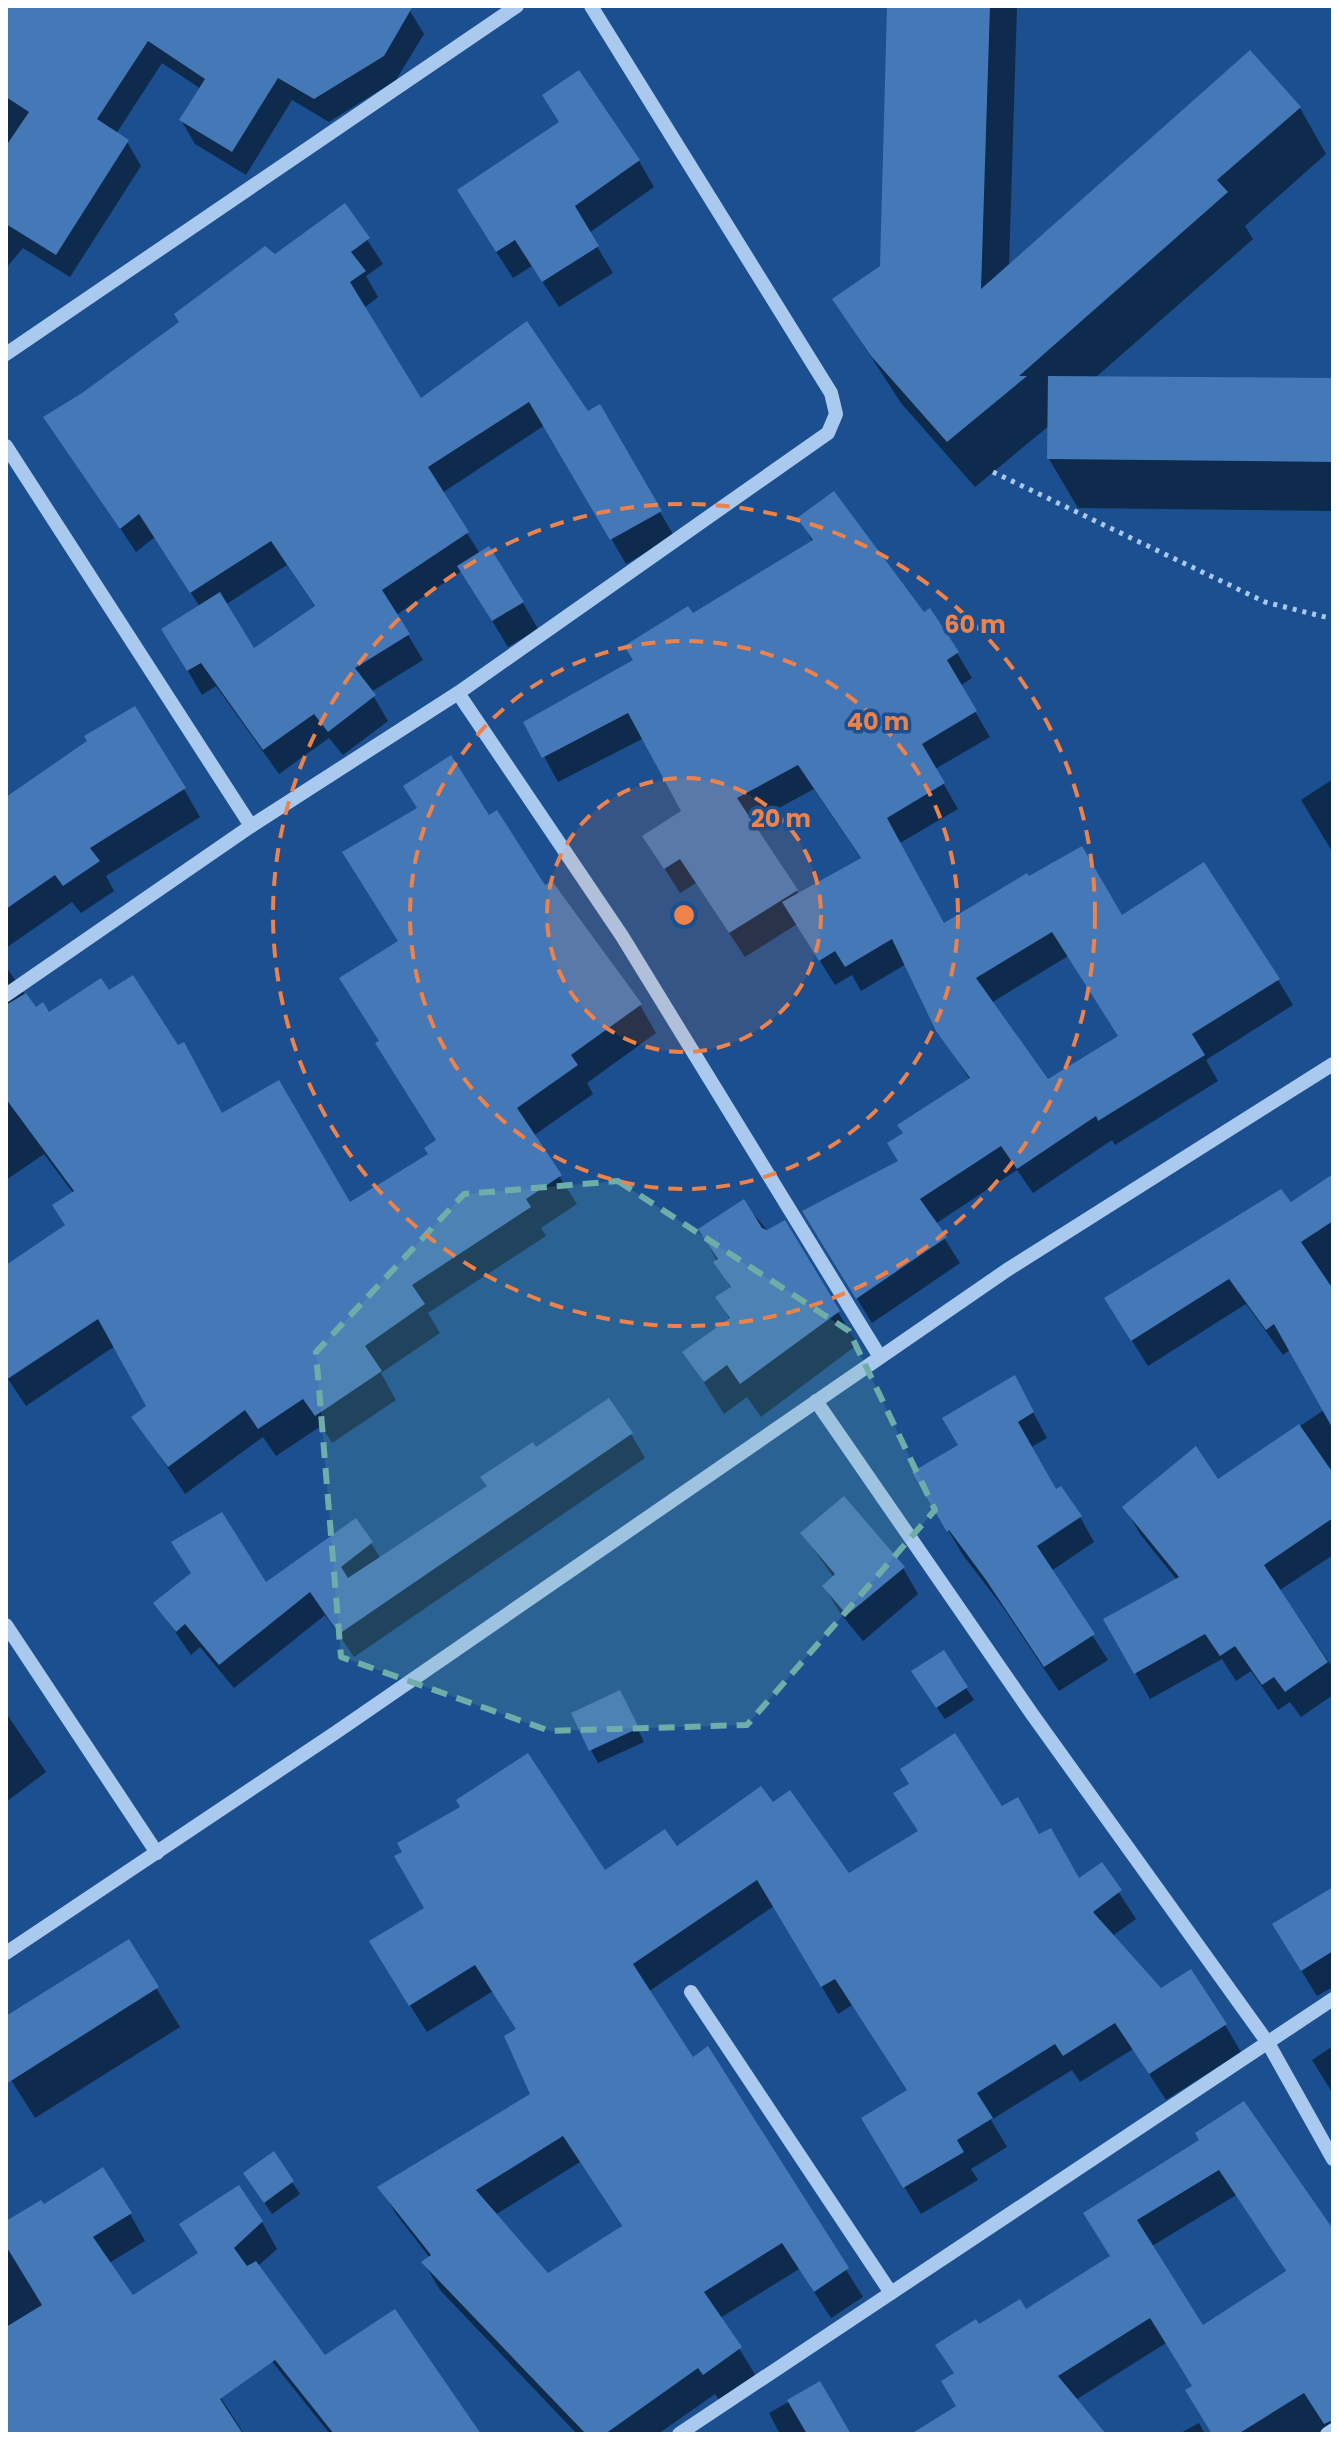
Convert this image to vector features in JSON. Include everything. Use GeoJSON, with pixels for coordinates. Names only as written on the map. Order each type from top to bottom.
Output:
{"type":"FeatureCollection","features":[{"type":"Feature","properties":{"kind":"street"},"geometry":{"type":"LineString","coordinates":[[6,354],[517,6]]}},
{"type":"Feature","properties":{"kind":"street"},"geometry":{"type":"LineString","coordinates":[[6,995],[251,826],[458,693],[828,433],[836,414],[831,393],[591,6]]}},
{"type":"Feature","properties":{"kind":"street"},"geometry":{"type":"LineString","coordinates":[[6,446],[251,826]]}},
{"type":"Feature","properties":{"kind":"street"},"geometry":{"type":"LineString","coordinates":[[458,693],[622,936],[880,1357]]}},
{"type":"Feature","properties":{"kind":"street"},"geometry":{"type":"LineString","coordinates":[[6,1953],[157,1853],[1007,1270],[1333,1064]]}},
{"type":"Feature","properties":{"kind":"street"},"geometry":{"type":"LineString","coordinates":[[816,1401],[1032,1714],[1268,2043],[1333,2159]]}},
{"type":"Feature","properties":{"kind":"street"},"geometry":{"type":"LineString","coordinates":[[6,1625],[157,1853]]}},
{"type":"Feature","properties":{"kind":"street"},"geometry":{"type":"LineString","coordinates":[[691,1992],[891,2293]]}},
{"type":"Feature","properties":{"kind":"street"},"geometry":{"type":"LineString","coordinates":[[679,2434],[1333,1999]]}},
{"type":"Feature","properties":{"kind":"street"},"geometry":{"type":"LineString","coordinates":[[1327,2434],[1333,2430]]}},
{"type":"Feature","properties":{"kind":"path"},"geometry":{"type":"LineString","coordinates":[[993,472],[1265,602],[1333,619]]}},
{"type":"Feature","properties":{"kind":"highlighted area"},"geometry":{"type":"Polygon","coordinates":[[[618,1181],[849,1331],[935,1510],[747,1725],[550,1731],[341,1657],[316,1352],[464,1194],[618,1181]]]}},
{"type":"Feature","properties":{"kind":"building"},"geometry":{"type":"Polygon","coordinates":[[[6,6],[413,6],[384,56],[314,99],[278,78],[232,152],[179,120],[205,79],[148,41],[97,119],[129,140],[56,255],[6,224],[6,146],[29,112],[6,97],[6,6]]]}},
{"type":"Feature","properties":{"kind":"building"},"geometry":{"type":"Polygon","coordinates":[[[887,6],[990,6],[981,289],[1250,50],[1301,107],[1217,180],[1228,192],[1019,376],[1027,376],[947,442],[871,356],[832,299],[880,266],[887,6]]]}},
{"type":"Feature","properties":{"kind":"building"},"geometry":{"type":"Polygon","coordinates":[[[579,70],[640,160],[575,206],[599,246],[542,282],[515,240],[496,252],[457,190],[559,122],[542,95],[579,70]]]}},
{"type":"Feature","properties":{"kind":"building"},"geometry":{"type":"Polygon","coordinates":[[[345,203],[370,238],[351,252],[366,271],[350,282],[421,398],[527,321],[588,411],[600,404],[662,511],[610,540],[529,402],[428,467],[469,532],[382,590],[410,634],[355,668],[376,695],[328,732],[314,714],[263,750],[201,663],[187,671],[161,629],[220,592],[254,648],[315,606],[271,541],[190,593],[139,514],[120,529],[43,417],[82,393],[179,322],[174,314],[265,246],[275,254],[345,203]]]}},
{"type":"Feature","properties":{"kind":"building"},"geometry":{"type":"Polygon","coordinates":[[[1048,376],[1333,378],[1333,462],[1047,459],[1048,376]]]}},
{"type":"Feature","properties":{"kind":"building"},"geometry":{"type":"Polygon","coordinates":[[[834,491],[924,612],[930,608],[959,652],[947,660],[977,711],[922,744],[945,783],[887,818],[944,923],[1027,873],[1029,876],[1082,846],[1122,915],[1204,862],[1280,979],[1192,1034],[1205,1055],[1098,1121],[1096,1116],[1017,1169],[1001,1146],[920,1199],[947,1237],[856,1299],[802,1211],[898,1161],[887,1143],[903,1133],[897,1125],[970,1078],[936,1031],[892,939],[845,967],[835,951],[819,961],[782,902],[861,858],[798,765],[737,798],[798,890],[729,933],[680,859],[664,869],[642,836],[681,811],[628,713],[542,758],[523,722],[633,660],[624,646],[688,606],[693,613],[813,540],[797,518],[834,491]],[[1052,932],[976,978],[1048,1079],[1118,1036],[1052,932]]]}},
{"type":"Feature","properties":{"kind":"building"},"geometry":{"type":"Polygon","coordinates":[[[489,546],[524,602],[492,621],[457,566],[489,546]]]}},
{"type":"Feature","properties":{"kind":"building"},"geometry":{"type":"Polygon","coordinates":[[[135,706],[186,788],[90,848],[100,861],[63,886],[55,875],[6,909],[6,797],[87,741],[84,736],[135,706]]]}},
{"type":"Feature","properties":{"kind":"building"},"geometry":{"type":"Polygon","coordinates":[[[451,755],[489,815],[497,810],[545,885],[552,881],[642,1004],[571,1055],[578,1065],[517,1108],[562,1175],[526,1199],[531,1207],[412,1285],[425,1304],[365,1346],[382,1371],[315,1416],[303,1399],[258,1429],[245,1410],[168,1467],[131,1417],[146,1406],[98,1319],[6,1380],[6,1265],[65,1225],[52,1205],[74,1191],[6,1099],[6,1005],[26,993],[36,1007],[43,1002],[49,1012],[101,978],[109,990],[133,975],[178,1045],[184,1042],[222,1113],[279,1080],[350,1202],[428,1154],[424,1148],[436,1140],[375,1043],[379,1041],[339,978],[398,941],[342,852],[417,808],[403,786],[451,755]]]}},
{"type":"Feature","properties":{"kind":"building"},"geometry":{"type":"Polygon","coordinates":[[[1333,1174],[1333,1221],[1301,1242],[1333,1289],[1333,1429],[1274,1324],[1266,1330],[1229,1279],[1131,1341],[1104,1298],[1281,1189],[1291,1202],[1333,1174]]]}},
{"type":"Feature","properties":{"kind":"building"},"geometry":{"type":"Polygon","coordinates":[[[744,1199],[762,1228],[767,1230],[785,1220],[840,1311],[740,1384],[727,1365],[704,1382],[682,1352],[730,1318],[715,1297],[731,1287],[713,1262],[718,1259],[698,1229],[744,1199]]]}},
{"type":"Feature","properties":{"kind":"building"},"geometry":{"type":"Polygon","coordinates":[[[1015,1375],[1034,1412],[1018,1422],[1056,1489],[1061,1486],[1082,1516],[1037,1546],[1095,1634],[1044,1667],[986,1580],[949,1530],[947,1532],[912,1472],[958,1445],[942,1418],[1015,1375]]]}},
{"type":"Feature","properties":{"kind":"building"},"geometry":{"type":"Polygon","coordinates":[[[609,1398],[633,1433],[339,1634],[310,1592],[219,1665],[185,1624],[176,1632],[153,1603],[191,1573],[171,1542],[222,1512],[266,1582],[356,1518],[373,1542],[341,1567],[348,1578],[487,1486],[480,1477],[533,1442],[536,1447],[609,1398]]]}},
{"type":"Feature","properties":{"kind":"building"},"geometry":{"type":"Polygon","coordinates":[[[1299,1424],[1333,1473],[1333,1518],[1264,1565],[1328,1662],[1285,1692],[1274,1677],[1262,1685],[1235,1646],[1220,1656],[1205,1634],[1134,1674],[1103,1619],[1179,1577],[1122,1507],[1196,1446],[1218,1479],[1299,1424]]]}},
{"type":"Feature","properties":{"kind":"building"},"geometry":{"type":"Polygon","coordinates":[[[844,1496],[905,1567],[847,1615],[822,1586],[835,1574],[800,1533],[844,1496]]]}},
{"type":"Feature","properties":{"kind":"building"},"geometry":{"type":"Polygon","coordinates":[[[944,1650],[968,1687],[936,1708],[911,1671],[944,1650]]]}},
{"type":"Feature","properties":{"kind":"building"},"geometry":{"type":"Polygon","coordinates":[[[620,1690],[639,1728],[589,1751],[571,1713],[620,1690]]]}},
{"type":"Feature","properties":{"kind":"building"},"geometry":{"type":"Polygon","coordinates":[[[955,1733],[1002,1806],[1018,1797],[1039,1834],[1051,1828],[1079,1878],[1102,1862],[1122,1890],[1093,1912],[1161,1988],[1191,1969],[1227,2024],[1149,2074],[1115,2023],[1063,2056],[1055,2044],[977,2093],[993,2118],[957,2140],[964,2152],[903,2188],[861,2118],[907,2090],[835,1979],[821,1987],[757,1880],[633,1964],[693,2057],[708,2046],[849,2268],[814,2292],[782,2243],[704,2292],[742,2347],[703,2375],[698,2368],[605,2434],[586,2434],[421,2262],[431,2255],[377,2187],[530,2094],[504,2036],[516,2029],[475,1965],[409,2006],[369,1941],[424,1908],[394,1856],[402,1852],[397,1843],[460,1807],[456,1800],[528,1753],[605,1870],[665,1829],[677,1846],[761,1786],[773,1802],[790,1790],[849,1873],[918,1831],[893,1793],[909,1784],[900,1769],[955,1733]],[[563,2136],[476,2190],[548,2273],[622,2226],[563,2136]]]}},
{"type":"Feature","properties":{"kind":"building"},"geometry":{"type":"Polygon","coordinates":[[[1333,1887],[1333,1951],[1301,1971],[1272,1924],[1333,1887]]]}},
{"type":"Feature","properties":{"kind":"building"},"geometry":{"type":"Polygon","coordinates":[[[129,1939],[159,1987],[6,2084],[6,2016],[129,1939]]]}},
{"type":"Feature","properties":{"kind":"building"},"geometry":{"type":"Polygon","coordinates":[[[1244,2101],[1333,2229],[1333,2420],[1324,2424],[1304,2393],[1238,2434],[1212,2434],[1185,2390],[1192,2386],[1150,2318],[1058,2376],[1106,2434],[911,2434],[956,2406],[941,2381],[954,2373],[935,2345],[976,2319],[979,2324],[1020,2299],[1026,2309],[1110,2256],[1083,2213],[1199,2140],[1195,2133],[1244,2101]],[[1219,2170],[1137,2220],[1203,2325],[1286,2271],[1219,2170]]]}},
{"type":"Feature","properties":{"kind":"building"},"geometry":{"type":"Polygon","coordinates":[[[274,2151],[294,2181],[264,2203],[243,2173],[274,2151]]]}},
{"type":"Feature","properties":{"kind":"building"},"geometry":{"type":"Polygon","coordinates":[[[103,2167],[132,2213],[93,2237],[133,2295],[198,2253],[179,2224],[239,2185],[263,2221],[234,2248],[247,2266],[256,2261],[325,2355],[395,2309],[481,2434],[334,2434],[275,2360],[220,2399],[243,2434],[6,2434],[6,2327],[42,2305],[6,2246],[6,2221],[41,2200],[44,2204],[103,2167]]]}},
{"type":"Feature","properties":{"kind":"building"},"geometry":{"type":"Polygon","coordinates":[[[820,2381],[851,2434],[807,2434],[787,2400],[820,2381]]]}}]}
